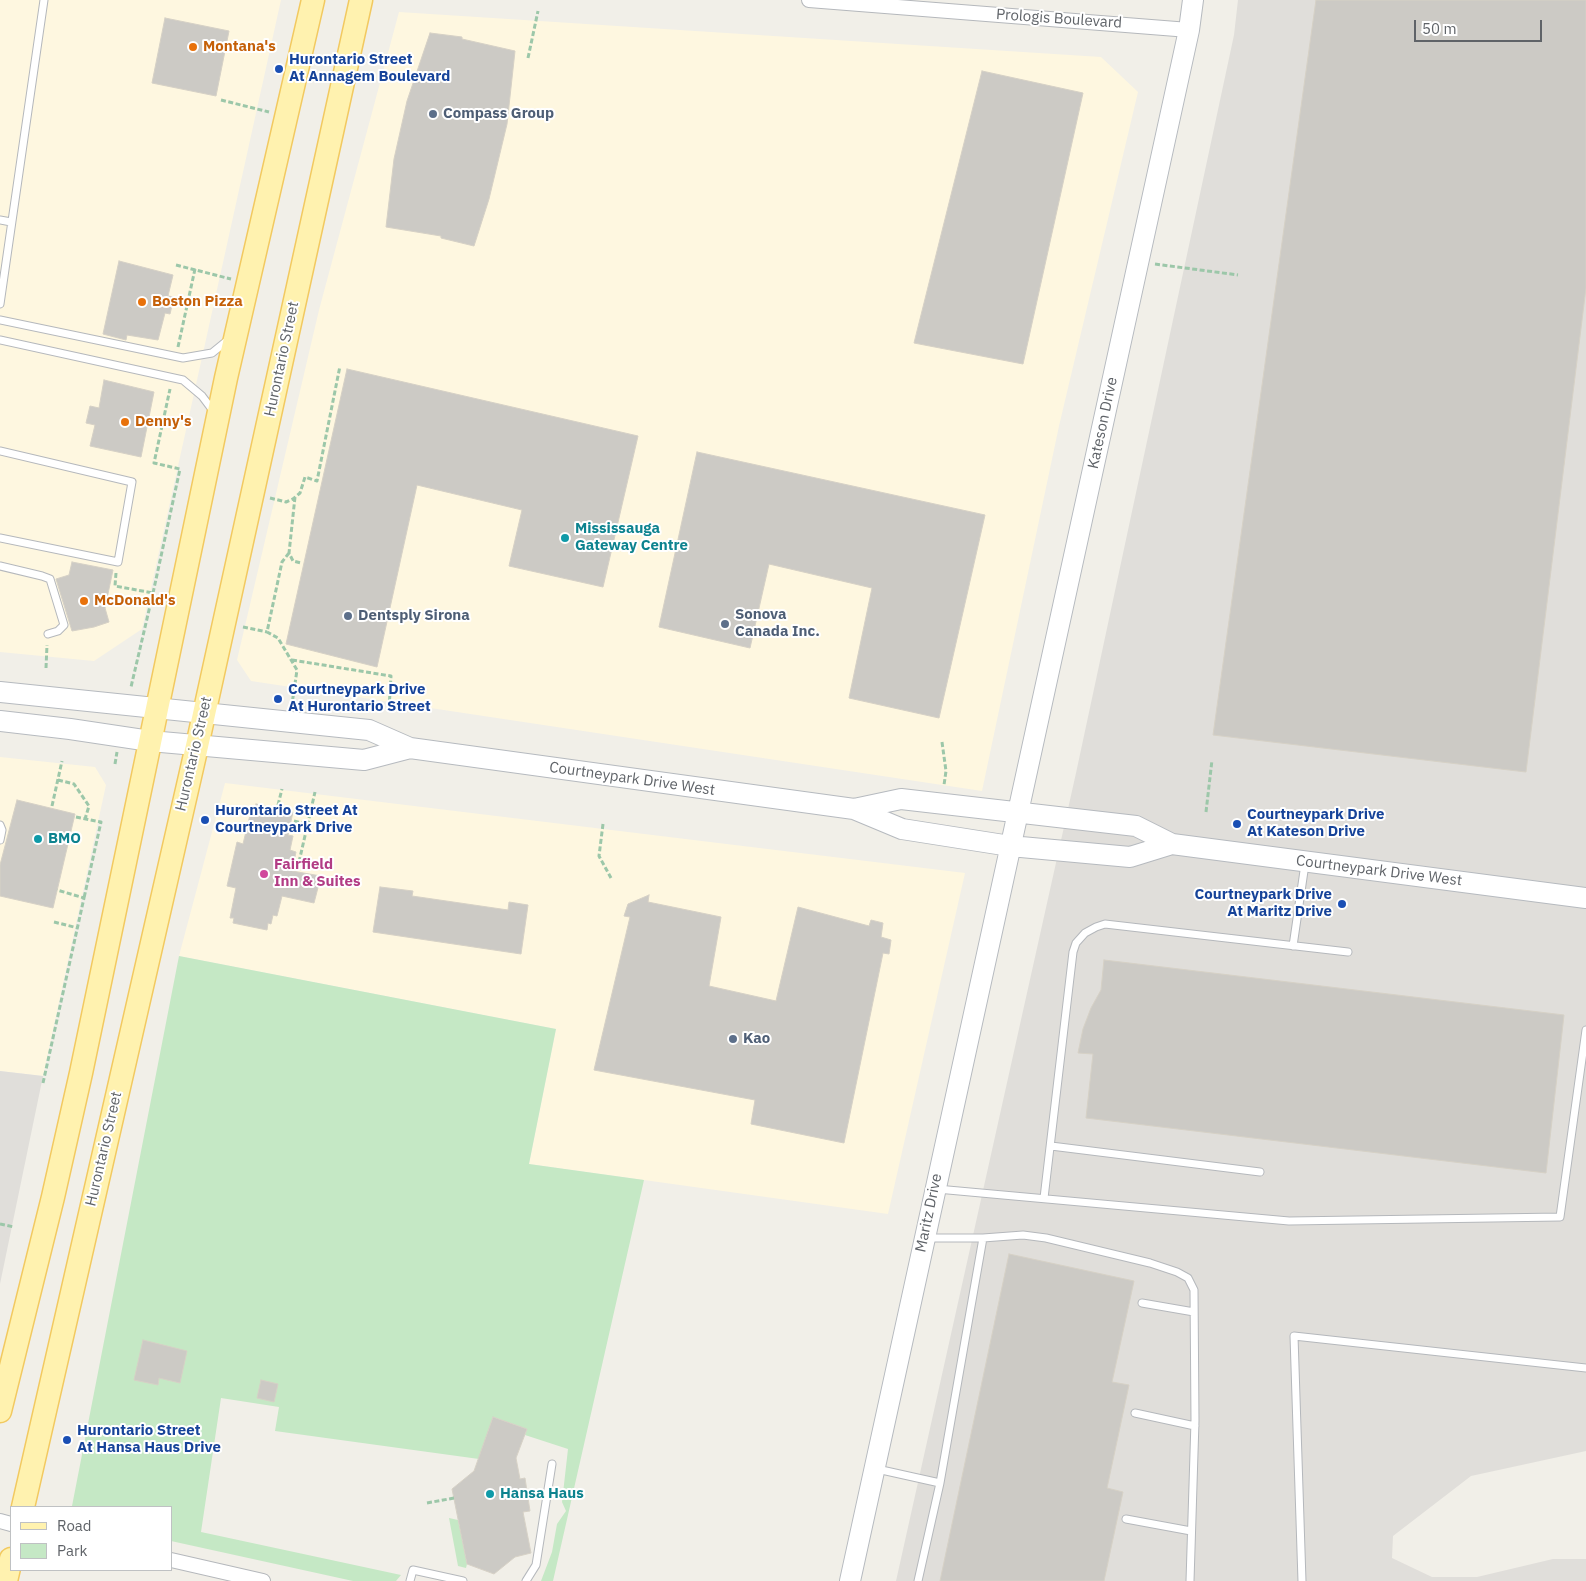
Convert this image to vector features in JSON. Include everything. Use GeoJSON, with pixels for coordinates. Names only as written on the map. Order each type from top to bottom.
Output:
{"type":"FeatureCollection","features":[{"type":"Feature","properties":{"kind":"main road"},"geometry":{"type":"LineString","coordinates":[[0,1411],[53,1197],[79,1082],[236,334],[313,0]]}},
{"type":"Feature","properties":{"kind":"main road","name":"Hurontario Street"},"geometry":{"type":"LineString","coordinates":[[23,1506],[197,746],[361,0]]}},
{"type":"Feature","properties":{"kind":"main road","name":"Kateson Drive"},"geometry":{"type":"LineString","coordinates":[[1010,846],[1189,30],[1193,0]]}},
{"type":"Feature","properties":{"kind":"main road","name":"Courtneypark Drive West"},"geometry":{"type":"LineString","coordinates":[[0,692],[368,730],[410,748],[854,809],[902,828],[1010,846],[1130,857],[1172,844]]}},
{"type":"Feature","properties":{"kind":"main road","name":"Courtneypark Drive West"},"geometry":{"type":"LineString","coordinates":[[0,721],[150,741],[364,760],[410,748]]}},
{"type":"Feature","properties":{"kind":"main road","name":"Courtneypark Drive West"},"geometry":{"type":"LineString","coordinates":[[854,809],[901,799],[1136,826],[1172,844],[1586,898]]}},
{"type":"Feature","properties":{"kind":"main road","name":"Maritz Drive"},"geometry":{"type":"LineString","coordinates":[[850,1581],[1010,846]]}},
{"type":"Feature","properties":{"kind":"main road"},"geometry":{"type":"LineString","coordinates":[[6,1581],[10,1563]]}},
{"type":"Feature","properties":{"kind":"street","name":"Prologis Boulevard"},"geometry":{"type":"LineString","coordinates":[[810,0],[1189,30]]}},
{"type":"Feature","properties":{"kind":"street"},"geometry":{"type":"LineString","coordinates":[[172,1560],[263,1581]]}},
{"type":"Feature","properties":{"kind":"lane"},"geometry":{"type":"LineString","coordinates":[[0,304],[44,0]]}},
{"type":"Feature","properties":{"kind":"lane"},"geometry":{"type":"LineString","coordinates":[[0,220],[11,222]]}},
{"type":"Feature","properties":{"kind":"lane"},"geometry":{"type":"LineString","coordinates":[[0,320],[183,358],[212,353],[236,334]]}},
{"type":"Feature","properties":{"kind":"lane"},"geometry":{"type":"LineString","coordinates":[[0,340],[183,380],[202,396],[218,418]]}},
{"type":"Feature","properties":{"kind":"lane"},"geometry":{"type":"LineString","coordinates":[[0,451],[132,482],[118,562],[0,538]]}},
{"type":"Feature","properties":{"kind":"lane"},"geometry":{"type":"LineString","coordinates":[[0,566],[50,579],[64,625],[58,631],[48,634]]}},
{"type":"Feature","properties":{"kind":"lane"},"geometry":{"type":"LineString","coordinates":[[0,825],[2,830],[0,840]]}},
{"type":"Feature","properties":{"kind":"lane"},"geometry":{"type":"LineString","coordinates":[[1293,946],[1306,862]]}},
{"type":"Feature","properties":{"kind":"lane"},"geometry":{"type":"LineString","coordinates":[[1044,1198],[1073,952],[1076,943],[1085,933],[1096,926],[1105,924],[1348,952]]}},
{"type":"Feature","properties":{"kind":"lane"},"geometry":{"type":"LineString","coordinates":[[934,1189],[1289,1221],[1560,1216],[1586,1030]]}},
{"type":"Feature","properties":{"kind":"lane"},"geometry":{"type":"LineString","coordinates":[[1051,1146],[1260,1172]]}},
{"type":"Feature","properties":{"kind":"lane"},"geometry":{"type":"LineString","coordinates":[[924,1238],[983,1238],[1023,1235],[1046,1238],[1150,1263],[1177,1272],[1188,1278],[1194,1290],[1195,1426],[1190,1581]]}},
{"type":"Feature","properties":{"kind":"lane"},"geometry":{"type":"LineString","coordinates":[[918,1581],[940,1483],[983,1238]]}},
{"type":"Feature","properties":{"kind":"lane"},"geometry":{"type":"LineString","coordinates":[[1142,1303],[1194,1312]]}},
{"type":"Feature","properties":{"kind":"lane"},"geometry":{"type":"LineString","coordinates":[[1302,1581],[1294,1336],[1586,1368]]}},
{"type":"Feature","properties":{"kind":"lane"},"geometry":{"type":"LineString","coordinates":[[1135,1413],[1195,1426]]}},
{"type":"Feature","properties":{"kind":"lane"},"geometry":{"type":"LineString","coordinates":[[526,1581],[536,1565],[552,1464]]}},
{"type":"Feature","properties":{"kind":"lane"},"geometry":{"type":"LineString","coordinates":[[874,1469],[940,1483]]}},
{"type":"Feature","properties":{"kind":"lane"},"geometry":{"type":"LineString","coordinates":[[1126,1519],[1191,1531]]}},
{"type":"Feature","properties":{"kind":"lane"},"geometry":{"type":"LineString","coordinates":[[410,1581],[413,1570],[463,1581]]}},
{"type":"Feature","properties":{"kind":"path"},"geometry":{"type":"LineString","coordinates":[[528,58],[538,10]]}},
{"type":"Feature","properties":{"kind":"path"},"geometry":{"type":"LineString","coordinates":[[221,100],[287,116]]}},
{"type":"Feature","properties":{"kind":"path"},"geometry":{"type":"LineString","coordinates":[[1138,262],[1238,275]]}},
{"type":"Feature","properties":{"kind":"path"},"geometry":{"type":"LineString","coordinates":[[176,265],[248,283]]}},
{"type":"Feature","properties":{"kind":"path"},"geometry":{"type":"LineString","coordinates":[[176,356],[195,270]]}},
{"type":"Feature","properties":{"kind":"path"},"geometry":{"type":"LineString","coordinates":[[252,493],[286,502],[300,494],[305,477],[317,481],[340,366]]}},
{"type":"Feature","properties":{"kind":"path"},"geometry":{"type":"LineString","coordinates":[[127,705],[180,469],[154,463],[173,377]]}},
{"type":"Feature","properties":{"kind":"path"},"geometry":{"type":"LineString","coordinates":[[267,632],[282,562],[289,553],[295,497]]}},
{"type":"Feature","properties":{"kind":"path"},"geometry":{"type":"LineString","coordinates":[[289,553],[293,561],[301,563]]}},
{"type":"Feature","properties":{"kind":"path"},"geometry":{"type":"LineString","coordinates":[[118,562],[115,586],[153,593]]}},
{"type":"Feature","properties":{"kind":"path"},"geometry":{"type":"LineString","coordinates":[[224,622],[267,632],[278,638],[297,670],[290,722]]}},
{"type":"Feature","properties":{"kind":"path"},"geometry":{"type":"LineString","coordinates":[[46,668],[48,634]]}},
{"type":"Feature","properties":{"kind":"path"},"geometry":{"type":"LineString","coordinates":[[291,660],[391,676],[389,709]]}},
{"type":"Feature","properties":{"kind":"path"},"geometry":{"type":"LineString","coordinates":[[115,764],[120,737]]}},
{"type":"Feature","properties":{"kind":"path"},"geometry":{"type":"LineString","coordinates":[[942,742],[946,771],[944,784]]}},
{"type":"Feature","properties":{"kind":"path"},"geometry":{"type":"LineString","coordinates":[[52,806],[62,760]]}},
{"type":"Feature","properties":{"kind":"path"},"geometry":{"type":"LineString","coordinates":[[1206,812],[1212,760]]}},
{"type":"Feature","properties":{"kind":"path"},"geometry":{"type":"LineString","coordinates":[[58,780],[74,784],[89,806],[85,819]]}},
{"type":"Feature","properties":{"kind":"path"},"geometry":{"type":"LineString","coordinates":[[278,805],[282,789]]}},
{"type":"Feature","properties":{"kind":"path"},"geometry":{"type":"LineString","coordinates":[[300,862],[315,792]]}},
{"type":"Feature","properties":{"kind":"path"},"geometry":{"type":"LineString","coordinates":[[44,1083],[101,822],[76,817]]}},
{"type":"Feature","properties":{"kind":"path"},"geometry":{"type":"LineString","coordinates":[[294,821],[307,824]]}},
{"type":"Feature","properties":{"kind":"path"},"geometry":{"type":"LineString","coordinates":[[603,824],[600,856],[611,878]]}},
{"type":"Feature","properties":{"kind":"path"},"geometry":{"type":"LineString","coordinates":[[57,890],[84,898]]}},
{"type":"Feature","properties":{"kind":"path"},"geometry":{"type":"LineString","coordinates":[[54,922],[78,928]]}},
{"type":"Feature","properties":{"kind":"path"},"geometry":{"type":"LineString","coordinates":[[0,1224],[14,1228]]}},
{"type":"Feature","properties":{"kind":"path"},"geometry":{"type":"LineString","coordinates":[[427,1503],[454,1498]]}},
{"type":"Feature","properties":{"kind":"shaded area"},"geometry":{"type":"Polygon","coordinates":[[[0,0],[281,0],[142,629],[94,661],[0,652],[0,0]]]}},
{"type":"Feature","properties":{"kind":"shaded area"},"geometry":{"type":"Polygon","coordinates":[[[1238,0],[1586,0],[1586,1451],[1471,1476],[1393,1536],[1392,1558],[1432,1577],[1477,1577],[1553,1559],[1586,1559],[1586,1581],[896,1581],[1076,773],[1234,35],[1238,0]]]}},
{"type":"Feature","properties":{"kind":"shaded area"},"geometry":{"type":"Polygon","coordinates":[[[399,12],[1101,57],[1138,92],[1059,426],[982,791],[251,681],[237,660],[319,310],[399,12]]]}},
{"type":"Feature","properties":{"kind":"shaded area"},"geometry":{"type":"Polygon","coordinates":[[[0,757],[95,767],[106,785],[43,1076],[0,1071],[0,757]]]}},
{"type":"Feature","properties":{"kind":"shaded area"},"geometry":{"type":"Polygon","coordinates":[[[225,783],[965,873],[888,1214],[529,1164],[556,1029],[179,956],[225,783]]]}},
{"type":"Feature","properties":{"kind":"shaded area"},"geometry":{"type":"Polygon","coordinates":[[[0,1071],[43,1076],[0,1284],[0,1071]]]}},
{"type":"Feature","properties":{"kind":"green space"},"geometry":{"type":"Polygon","coordinates":[[[179,956],[556,1029],[529,1164],[644,1180],[553,1581],[541,1581],[552,1552],[557,1524],[566,1511],[562,1502],[568,1449],[525,1435],[527,1429],[493,1417],[479,1459],[275,1431],[279,1407],[221,1398],[201,1532],[401,1575],[396,1581],[353,1581],[172,1541],[172,1506],[72,1506],[179,956]]]}},
{"type":"Feature","properties":{"kind":"green space"},"geometry":{"type":"Polygon","coordinates":[[[449,1518],[458,1520],[467,1564],[466,1568],[458,1566],[449,1518]]]}},
{"type":"Feature","properties":{"kind":"building"},"geometry":{"type":"Polygon","coordinates":[[[1316,0],[1586,0],[1586,288],[1526,772],[1213,735],[1316,0]]]}},
{"type":"Feature","properties":{"kind":"building","name":"Montana's"},"geometry":{"type":"Polygon","coordinates":[[[165,18],[229,31],[216,96],[152,83],[165,18]]]}},
{"type":"Feature","properties":{"kind":"building"},"geometry":{"type":"Polygon","coordinates":[[[430,33],[462,37],[462,39],[515,51],[507,124],[489,199],[474,246],[441,238],[441,236],[386,227],[394,159],[407,101],[430,33]]]}},
{"type":"Feature","properties":{"kind":"building"},"geometry":{"type":"Polygon","coordinates":[[[982,71],[1083,93],[1023,364],[914,343],[982,71]]]}},
{"type":"Feature","properties":{"kind":"building"},"geometry":{"type":"Polygon","coordinates":[[[119,261],[173,275],[168,296],[174,297],[170,314],[165,313],[158,340],[127,335],[126,340],[103,334],[119,261]]]}},
{"type":"Feature","properties":{"kind":"building","name":"Mississauga Gateway Centre"},"geometry":{"type":"Polygon","coordinates":[[[347,369],[638,436],[603,587],[509,566],[522,510],[417,485],[377,667],[286,644],[347,369]]]}},
{"type":"Feature","properties":{"kind":"building"},"geometry":{"type":"Polygon","coordinates":[[[104,380],[154,392],[141,457],[90,446],[95,425],[86,423],[90,406],[99,408],[104,380]]]}},
{"type":"Feature","properties":{"kind":"building"},"geometry":{"type":"Polygon","coordinates":[[[697,452],[985,515],[939,718],[849,698],[872,588],[769,564],[750,648],[659,627],[697,452]]]}},
{"type":"Feature","properties":{"kind":"building","name":"McDonald's"},"geometry":{"type":"Polygon","coordinates":[[[72,562],[113,570],[105,608],[109,622],[72,631],[56,579],[69,575],[72,562]]]}},
{"type":"Feature","properties":{"kind":"building","name":"BMO"},"geometry":{"type":"Polygon","coordinates":[[[17,800],[75,814],[53,908],[0,896],[0,865],[17,800]]]}},
{"type":"Feature","properties":{"kind":"building"},"geometry":{"type":"Polygon","coordinates":[[[256,804],[293,812],[288,835],[293,836],[290,850],[296,852],[292,871],[321,876],[314,903],[282,896],[277,916],[273,915],[271,924],[268,923],[267,930],[233,923],[234,918],[230,918],[236,888],[227,886],[237,842],[243,844],[250,815],[254,815],[256,804]]]}},
{"type":"Feature","properties":{"kind":"building"},"geometry":{"type":"Polygon","coordinates":[[[380,887],[413,891],[412,896],[508,910],[509,902],[528,905],[521,954],[373,932],[380,887]]]}},
{"type":"Feature","properties":{"kind":"building","name":"Kao"},"geometry":{"type":"Polygon","coordinates":[[[649,895],[648,902],[721,917],[709,986],[776,1001],[798,907],[869,926],[871,920],[883,923],[881,937],[891,940],[889,954],[883,953],[844,1143],[751,1124],[755,1100],[594,1070],[630,917],[624,916],[628,904],[649,895]]]}},
{"type":"Feature","properties":{"kind":"building"},"geometry":{"type":"Polygon","coordinates":[[[1104,960],[1564,1015],[1546,1173],[1086,1118],[1093,1054],[1078,1053],[1083,1029],[1091,1008],[1101,990],[1104,960]]]}},
{"type":"Feature","properties":{"kind":"building"},"geometry":{"type":"Polygon","coordinates":[[[1009,1254],[1134,1281],[1112,1382],[1129,1385],[1107,1488],[1123,1492],[1104,1581],[940,1581],[1009,1254]]]}},
{"type":"Feature","properties":{"kind":"building"},"geometry":{"type":"Polygon","coordinates":[[[143,1340],[187,1351],[180,1383],[159,1378],[158,1385],[134,1380],[143,1340]]]}},
{"type":"Feature","properties":{"kind":"building"},"geometry":{"type":"Polygon","coordinates":[[[261,1380],[278,1384],[274,1402],[257,1398],[261,1380]]]}},
{"type":"Feature","properties":{"kind":"building","name":"Hansa Haus"},"geometry":{"type":"Polygon","coordinates":[[[493,1417],[527,1429],[516,1458],[520,1479],[525,1478],[530,1511],[523,1512],[531,1553],[515,1557],[494,1574],[467,1564],[452,1489],[474,1471],[493,1417]]]}},
{"type":"Feature","properties":{"kind":"place","name":"Montana's"},"geometry":{"type":"Point","coordinates":[193,47]}},
{"type":"Feature","properties":{"kind":"place","name":"Hurontario Street At Annagem Boulevard"},"geometry":{"type":"Point","coordinates":[279,69]}},
{"type":"Feature","properties":{"kind":"place","name":"Compass Group"},"geometry":{"type":"Point","coordinates":[433,114]}},
{"type":"Feature","properties":{"kind":"place","name":"Boston Pizza"},"geometry":{"type":"Point","coordinates":[142,302]}},
{"type":"Feature","properties":{"kind":"place","name":"Denny's"},"geometry":{"type":"Point","coordinates":[125,422]}},
{"type":"Feature","properties":{"kind":"place","name":"Mississauga Gateway Centre"},"geometry":{"type":"Point","coordinates":[565,538]}},
{"type":"Feature","properties":{"kind":"place","name":"McDonald's"},"geometry":{"type":"Point","coordinates":[84,601]}},
{"type":"Feature","properties":{"kind":"place","name":"Dentsply Sirona"},"geometry":{"type":"Point","coordinates":[348,616]}},
{"type":"Feature","properties":{"kind":"place","name":"Sonova Canada Inc."},"geometry":{"type":"Point","coordinates":[725,624]}},
{"type":"Feature","properties":{"kind":"place","name":"Courtneypark Drive At Hurontario Street"},"geometry":{"type":"Point","coordinates":[278,699]}},
{"type":"Feature","properties":{"kind":"place","name":"Hurontario Street At Courtneypark Drive"},"geometry":{"type":"Point","coordinates":[205,820]}},
{"type":"Feature","properties":{"kind":"place","name":"Courtneypark Drive At Kateson Drive"},"geometry":{"type":"Point","coordinates":[1237,824]}},
{"type":"Feature","properties":{"kind":"place","name":"BMO"},"geometry":{"type":"Point","coordinates":[38,839]}},
{"type":"Feature","properties":{"kind":"place","name":"Fairfield Inn & Suites"},"geometry":{"type":"Point","coordinates":[264,874]}},
{"type":"Feature","properties":{"kind":"place","name":"Courtneypark Drive At Maritz Drive"},"geometry":{"type":"Point","coordinates":[1342,904]}},
{"type":"Feature","properties":{"kind":"place","name":"Kao"},"geometry":{"type":"Point","coordinates":[733,1039]}},
{"type":"Feature","properties":{"kind":"place","name":"Hurontario Street At Hansa Haus Drive"},"geometry":{"type":"Point","coordinates":[67,1440]}},
{"type":"Feature","properties":{"kind":"place","name":"Hansa Haus"},"geometry":{"type":"Point","coordinates":[490,1494]}}]}
